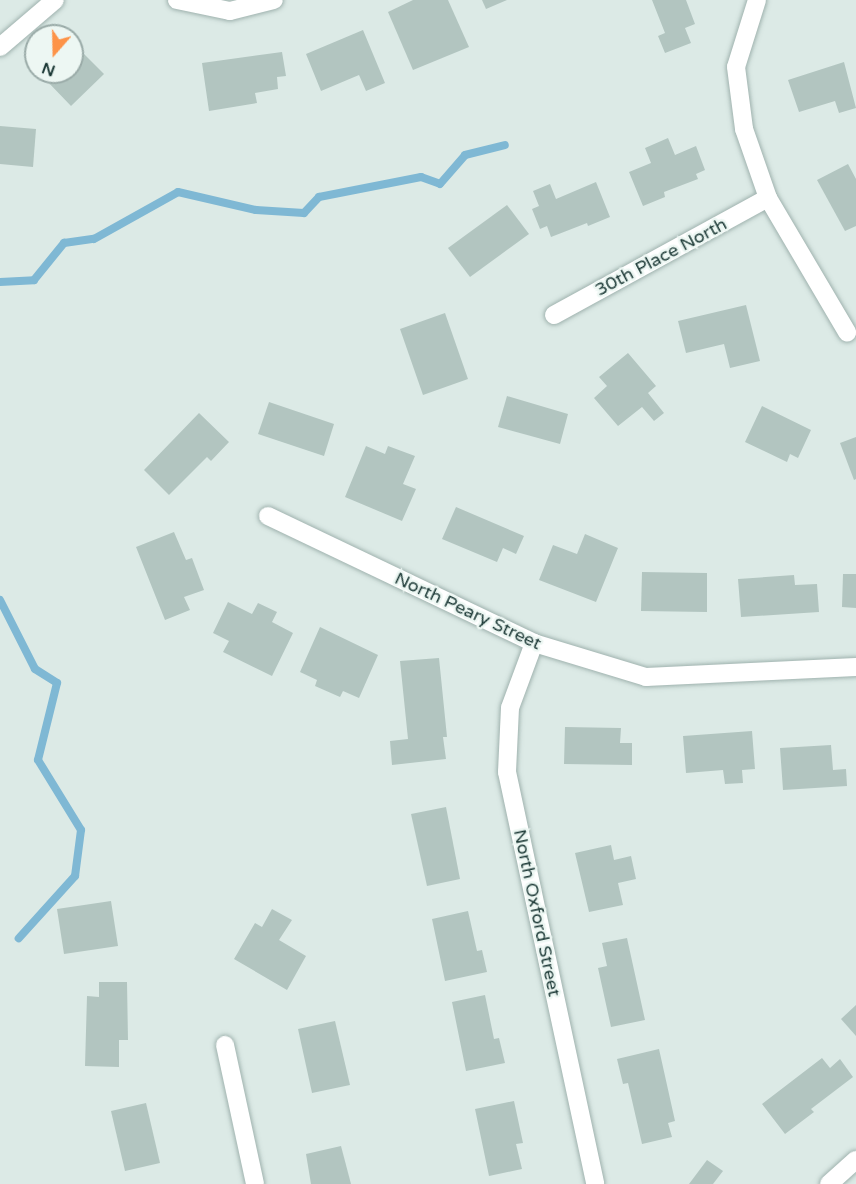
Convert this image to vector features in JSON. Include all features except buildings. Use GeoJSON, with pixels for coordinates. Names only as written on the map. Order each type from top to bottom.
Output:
{"type":"FeatureCollection","features":[{"type":"Feature","properties":{"kind":"street"},"geometry":{"type":"LineString","coordinates":[[0,47],[55,0]]}},
{"type":"Feature","properties":{"kind":"street"},"geometry":{"type":"LineString","coordinates":[[177,0],[230,11],[274,0]]}},
{"type":"Feature","properties":{"kind":"street"},"geometry":{"type":"LineString","coordinates":[[757,0],[736,67],[744,129],[768,198],[847,332]]}},
{"type":"Feature","properties":{"kind":"street","name":"30th Place North"},"geometry":{"type":"LineString","coordinates":[[554,315],[768,198]]}},
{"type":"Feature","properties":{"kind":"street","name":"North Peary Street"},"geometry":{"type":"LineString","coordinates":[[268,516],[534,644],[646,677],[856,667]]}},
{"type":"Feature","properties":{"kind":"street","name":"North Oxford Street"},"geometry":{"type":"LineString","coordinates":[[534,644],[510,708],[507,772],[595,1184]]}},
{"type":"Feature","properties":{"kind":"street"},"geometry":{"type":"LineString","coordinates":[[225,1045],[255,1184]]}},
{"type":"Feature","properties":{"kind":"street"},"geometry":{"type":"LineString","coordinates":[[829,1184],[856,1160]]}},
{"type":"Feature","properties":{"kind":"waterway"},"geometry":{"type":"LineString","coordinates":[[0,282],[34,280],[64,243],[94,239],[178,192],[256,210],[304,213],[319,197],[421,177],[440,184],[465,155],[505,145]]}},
{"type":"Feature","properties":{"kind":"waterway"},"geometry":{"type":"LineString","coordinates":[[0,600],[35,669],[57,683],[38,760],[81,830],[75,876],[19,938]]}}]}
